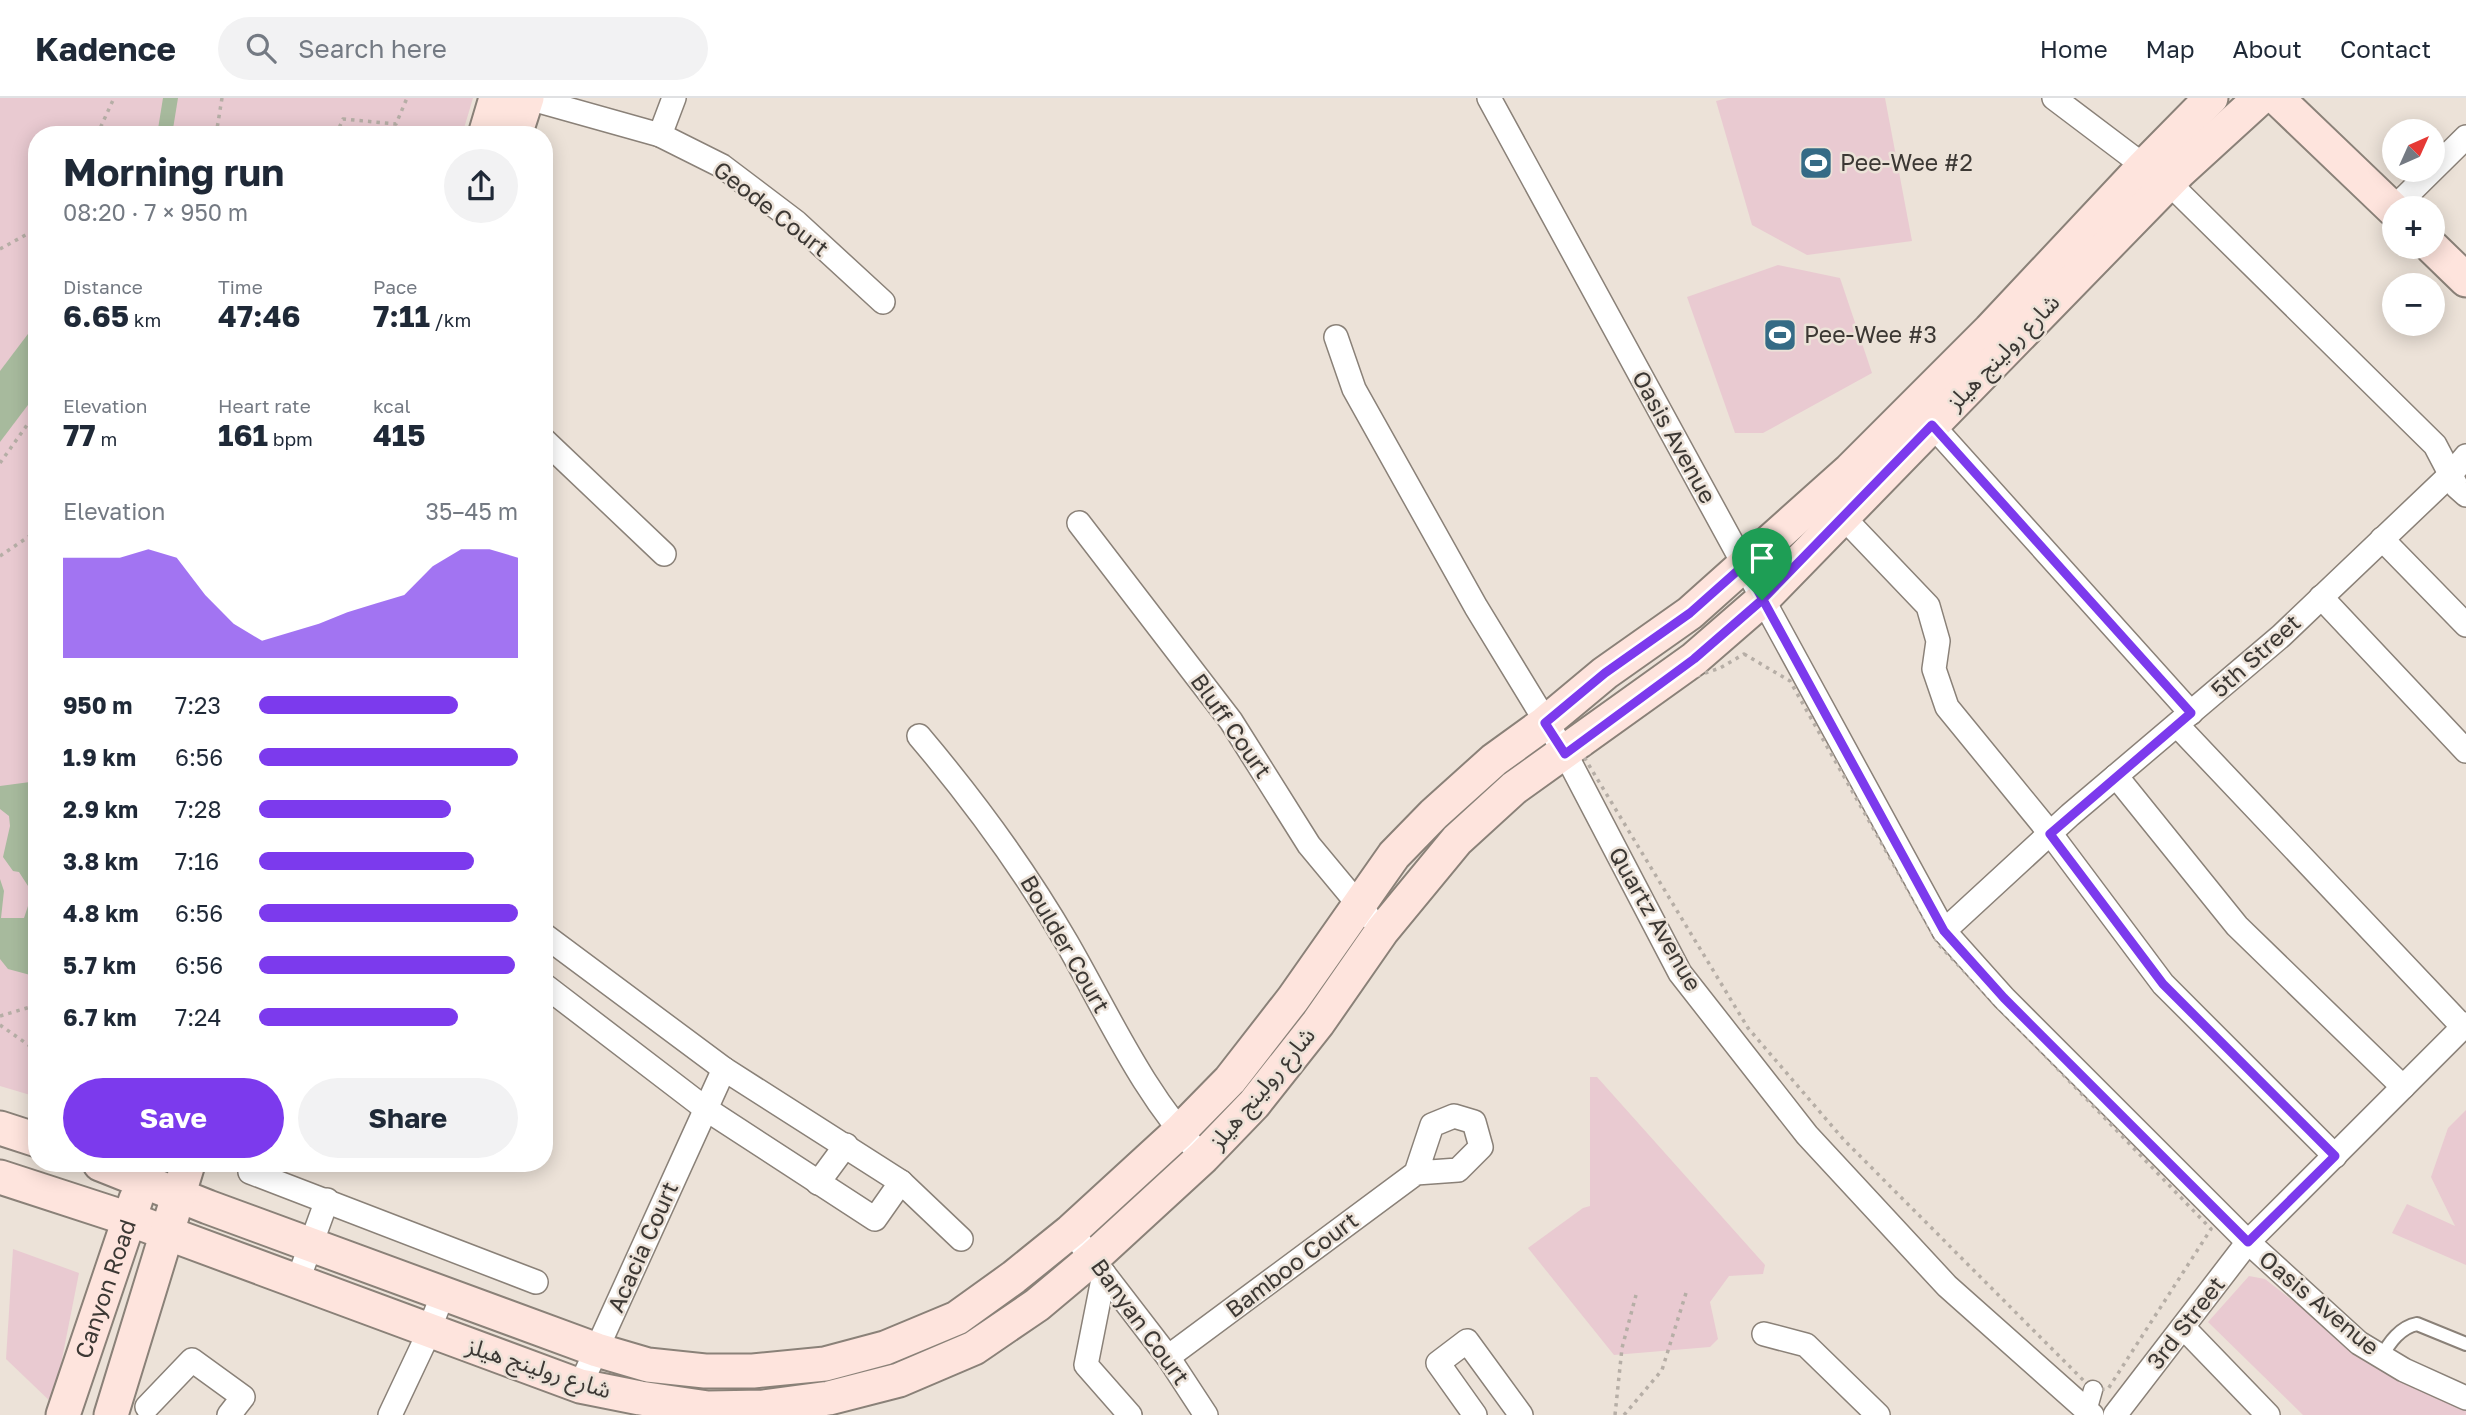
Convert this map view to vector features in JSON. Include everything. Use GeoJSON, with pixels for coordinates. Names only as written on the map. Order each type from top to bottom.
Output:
{"type":"FeatureCollection","features":[{"type":"Feature","properties":{"kind":"main road"},"geometry":{"type":"LineString","coordinates":[[488,126],[496,98]]}},
{"type":"Feature","properties":{"kind":"main road"},"geometry":{"type":"LineString","coordinates":[[518,126],[527,98]]}},
{"type":"Feature","properties":{"kind":"main road","name":"شارع رولينج هيلز"},"geometry":{"type":"LineString","coordinates":[[0,1177],[129,1219],[580,1386],[640,1398],[708,1408],[835,1407],[974,1348],[1099,1266],[1254,1104],[1318,1023],[1381,931],[1457,840],[1514,788],[1694,659],[1762,600],[1932,425],[2156,174],[2211,98]]}},
{"type":"Feature","properties":{"kind":"main road","name":"شارع رولينج هيلز"},"geometry":{"type":"LineString","coordinates":[[146,1172],[178,1196],[597,1350],[648,1365],[705,1371],[753,1371],[825,1364],[885,1348],[957,1318],[1071,1231],[1179,1132],[1238,1070],[1293,999],[1394,855],[1434,814],[1494,760],[1545,723],[1605,673],[1690,613],[1850,470],[1990,330],[2156,174],[2260,98]]}},
{"type":"Feature","properties":{"kind":"main road"},"geometry":{"type":"LineString","coordinates":[[2277,98],[2382,198]]}},
{"type":"Feature","properties":{"kind":"main road"},"geometry":{"type":"LineString","coordinates":[[2444,259],[2466,280]]}},
{"type":"Feature","properties":{"kind":"main road"},"geometry":{"type":"LineString","coordinates":[[0,1128],[28,1137]]}},
{"type":"Feature","properties":{"kind":"main road","name":"Canyon Road"},"geometry":{"type":"LineString","coordinates":[[63,1415],[146,1172]]}},
{"type":"Feature","properties":{"kind":"main road","name":"Canyon Road"},"geometry":{"type":"LineString","coordinates":[[134,1407],[166,1233],[186,1172]]}},
{"type":"Feature","properties":{"kind":"street","name":"Geode Court"},"geometry":{"type":"LineString","coordinates":[[527,98],[660,135],[722,166],[796,222],[883,302]]}},
{"type":"Feature","properties":{"kind":"street"},"geometry":{"type":"LineString","coordinates":[[660,135],[674,98]]}},
{"type":"Feature","properties":{"kind":"street","name":"Oasis Avenue"},"geometry":{"type":"LineString","coordinates":[[1489,98],[1944,931],[2004,998],[2248,1242],[2359,1343],[2403,1370],[2466,1398]]}},
{"type":"Feature","properties":{"kind":"street"},"geometry":{"type":"LineString","coordinates":[[2054,98],[2156,174],[2458,465],[2457,487],[2466,495]]}},
{"type":"Feature","properties":{"kind":"street"},"geometry":{"type":"LineString","coordinates":[[2407,196],[2466,138]]}},
{"type":"Feature","properties":{"kind":"street","name":"Quartz Avenue"},"geometry":{"type":"LineString","coordinates":[[1336,337],[1354,389],[1476,607],[1565,754],[1680,972],[1807,1135],[1947,1286],[2090,1408]]}},
{"type":"Feature","properties":{"kind":"street"},"geometry":{"type":"LineString","coordinates":[[1932,425],[2184,719],[2465,1025]]}},
{"type":"Feature","properties":{"kind":"street"},"geometry":{"type":"LineString","coordinates":[[553,449],[664,554]]}},
{"type":"Feature","properties":{"kind":"street","name":"5th Street"},"geometry":{"type":"LineString","coordinates":[[1944,931],[2116,776],[2281,636],[2458,465]]}},
{"type":"Feature","properties":{"kind":"street"},"geometry":{"type":"LineString","coordinates":[[1843,517],[1928,606],[1938,641],[1934,669],[1947,707],[2050,834],[2163,984],[2335,1156]]}},
{"type":"Feature","properties":{"kind":"street","name":"Bluff Court"},"geometry":{"type":"LineString","coordinates":[[1079,523],[1231,721],[1309,845],[1381,931]]}},
{"type":"Feature","properties":{"kind":"street"},"geometry":{"type":"LineString","coordinates":[[2382,539],[2466,625]]}},
{"type":"Feature","properties":{"kind":"street"},"geometry":{"type":"LineString","coordinates":[[2321,597],[2466,751]]}},
{"type":"Feature","properties":{"kind":"street","name":"Boulder Court"},"geometry":{"type":"LineString","coordinates":[[919,736],[958,782],[1018,863],[1068,944],[1123,1045],[1179,1132],[1203,1157]]}},
{"type":"Feature","properties":{"kind":"street"},"geometry":{"type":"LineString","coordinates":[[2116,776],[2237,926],[2403,1087]]}},
{"type":"Feature","properties":{"kind":"street"},"geometry":{"type":"LineString","coordinates":[[553,942],[724,1069],[901,1182],[961,1239]]}},
{"type":"Feature","properties":{"kind":"street"},"geometry":{"type":"LineString","coordinates":[[553,992],[706,1109],[874,1219],[901,1182]]}},
{"type":"Feature","properties":{"kind":"street","name":"3rd Street"},"geometry":{"type":"LineString","coordinates":[[2115,1415],[2248,1242],[2465,1025]]}},
{"type":"Feature","properties":{"kind":"street","name":"Acacia Court"},"geometry":{"type":"LineString","coordinates":[[580,1386],[724,1069]]}},
{"type":"Feature","properties":{"kind":"street"},"geometry":{"type":"LineString","coordinates":[[818,1184],[846,1145]]}},
{"type":"Feature","properties":{"kind":"street"},"geometry":{"type":"LineString","coordinates":[[250,1172],[536,1282]]}},
{"type":"Feature","properties":{"kind":"street","name":"Bamboo Court"},"geometry":{"type":"LineString","coordinates":[[1168,1357],[1416,1173]]}},
{"type":"Feature","properties":{"kind":"street"},"geometry":{"type":"LineString","coordinates":[[298,1280],[327,1200]]}},
{"type":"Feature","properties":{"kind":"street","name":"Banyan Court"},"geometry":{"type":"LineString","coordinates":[[1071,1231],[1168,1357],[1206,1415]]}},
{"type":"Feature","properties":{"kind":"street"},"geometry":{"type":"LineString","coordinates":[[1099,1266],[1086,1365],[1130,1415]]}},
{"type":"Feature","properties":{"kind":"street"},"geometry":{"type":"LineString","coordinates":[[390,1415],[443,1294]]}},
{"type":"Feature","properties":{"kind":"street"},"geometry":{"type":"LineString","coordinates":[[2183,1328],[2268,1415]]}},
{"type":"Feature","properties":{"kind":"street"},"geometry":{"type":"LineString","coordinates":[[1764,1335],[1806,1345],[1878,1415]]}},
{"type":"Feature","properties":{"kind":"street"},"geometry":{"type":"LineString","coordinates":[[1475,1415],[1438,1363],[1467,1340],[1521,1415]]}},
{"type":"Feature","properties":{"kind":"street"},"geometry":{"type":"LineString","coordinates":[[134,1407],[192,1360],[243,1397],[229,1415]]}},
{"type":"Feature","properties":{"kind":"lane"},"geometry":{"type":"LineString","coordinates":[[2382,1357],[2395,1337],[2409,1325],[2417,1324],[2466,1344]]}},
{"type":"Feature","properties":{"kind":"path"},"geometry":{"type":"LineString","coordinates":[[101,126],[114,98]]}},
{"type":"Feature","properties":{"kind":"path"},"geometry":{"type":"LineString","coordinates":[[217,126],[222,98]]}},
{"type":"Feature","properties":{"kind":"path"},"geometry":{"type":"LineString","coordinates":[[340,126],[343,119],[396,124],[407,98]]}},
{"type":"Feature","properties":{"kind":"path"},"geometry":{"type":"LineString","coordinates":[[0,249],[28,234]]}},
{"type":"Feature","properties":{"kind":"path"},"geometry":{"type":"LineString","coordinates":[[0,463],[28,424]]}},
{"type":"Feature","properties":{"kind":"path"},"geometry":{"type":"LineString","coordinates":[[0,556],[28,537]]}},
{"type":"Feature","properties":{"kind":"path"},"geometry":{"type":"LineString","coordinates":[[1744,654],[1790,681],[1939,945],[2211,1229],[2108,1390],[2090,1408],[1844,1140],[1748,1028],[1584,757],[1673,684],[1720,668],[1744,654]]}},
{"type":"Feature","properties":{"kind":"path"},"geometry":{"type":"LineString","coordinates":[[0,1016],[28,1008]]}},
{"type":"Feature","properties":{"kind":"path"},"geometry":{"type":"LineString","coordinates":[[0,1025],[28,1045]]}},
{"type":"Feature","properties":{"kind":"path"},"geometry":{"type":"LineString","coordinates":[[1624,1415],[1662,1370],[1686,1293]]}},
{"type":"Feature","properties":{"kind":"path"},"geometry":{"type":"LineString","coordinates":[[1615,1415],[1622,1348],[1636,1295]]}},
{"type":"Feature","properties":{"kind":"shaded area"},"geometry":{"type":"Polygon","coordinates":[[[0,98],[473,98],[465,126],[28,126],[28,1094],[0,1086],[0,98]]]}},
{"type":"Feature","properties":{"kind":"shaded area"},"geometry":{"type":"Polygon","coordinates":[[[163,98],[178,98],[173,126],[158,126],[163,98]]]}},
{"type":"Feature","properties":{"kind":"shaded area","name":"Pee-Wee #2"},"geometry":{"type":"Polygon","coordinates":[[[1728,98],[1885,98],[1912,241],[1807,255],[1752,225],[1716,101],[1728,98]]]}},
{"type":"Feature","properties":{"kind":"shaded area","name":"Pee-Wee #3"},"geometry":{"type":"Polygon","coordinates":[[[1778,265],[1840,278],[1872,373],[1763,433],[1735,433],[1687,297],[1778,265]]]}},
{"type":"Feature","properties":{"kind":"shaded area"},"geometry":{"type":"Polygon","coordinates":[[[28,334],[28,405],[0,442],[0,371],[28,334]]]}},
{"type":"Feature","properties":{"kind":"shaded area"},"geometry":{"type":"Polygon","coordinates":[[[28,782],[28,886],[19,872],[13,871],[3,857],[10,826],[9,816],[0,809],[0,786],[28,782]]]}},
{"type":"Feature","properties":{"kind":"shaded area"},"geometry":{"type":"Polygon","coordinates":[[[0,879],[4,891],[1,918],[24,918],[28,906],[28,974],[8,969],[0,959],[0,879]]]}},
{"type":"Feature","properties":{"kind":"shaded area"},"geometry":{"type":"Polygon","coordinates":[[[1590,1077],[1597,1077],[1765,1265],[1763,1274],[1729,1276],[1710,1302],[1718,1339],[1710,1347],[1614,1355],[1528,1248],[1583,1208],[1590,1206],[1590,1077]]]}},
{"type":"Feature","properties":{"kind":"shaded area"},"geometry":{"type":"Polygon","coordinates":[[[2466,1110],[2466,1265],[2392,1233],[2407,1204],[2455,1226],[2431,1177],[2448,1128],[2466,1110]]]}},
{"type":"Feature","properties":{"kind":"shaded area"},"geometry":{"type":"Polygon","coordinates":[[[13,1249],[79,1273],[53,1404],[6,1359],[13,1249]]]}},
{"type":"Feature","properties":{"kind":"shaded area"},"geometry":{"type":"Polygon","coordinates":[[[2249,1276],[2265,1279],[2376,1366],[2466,1408],[2466,1415],[2303,1415],[2208,1322],[2249,1276]]]}},
{"type":"Feature","properties":{"kind":"place","name":"Pee-Wee #2"},"geometry":{"type":"Point","coordinates":[1816,163]}},
{"type":"Feature","properties":{"kind":"place","name":"Pee-Wee #3"},"geometry":{"type":"Point","coordinates":[1780,335]}},
{"type":"Feature","properties":{"kind":"route"},"geometry":{"type":"LineString","coordinates":[[1762,600],[1694,659],[1565,754],[1545,723],[1605,673],[1690,613],[1744,565],[1762,600],[1944,931],[2004,998],[2248,1242],[2335,1156],[2163,984],[2050,834],[2191,713],[1932,425],[1762,600]]}}]}
